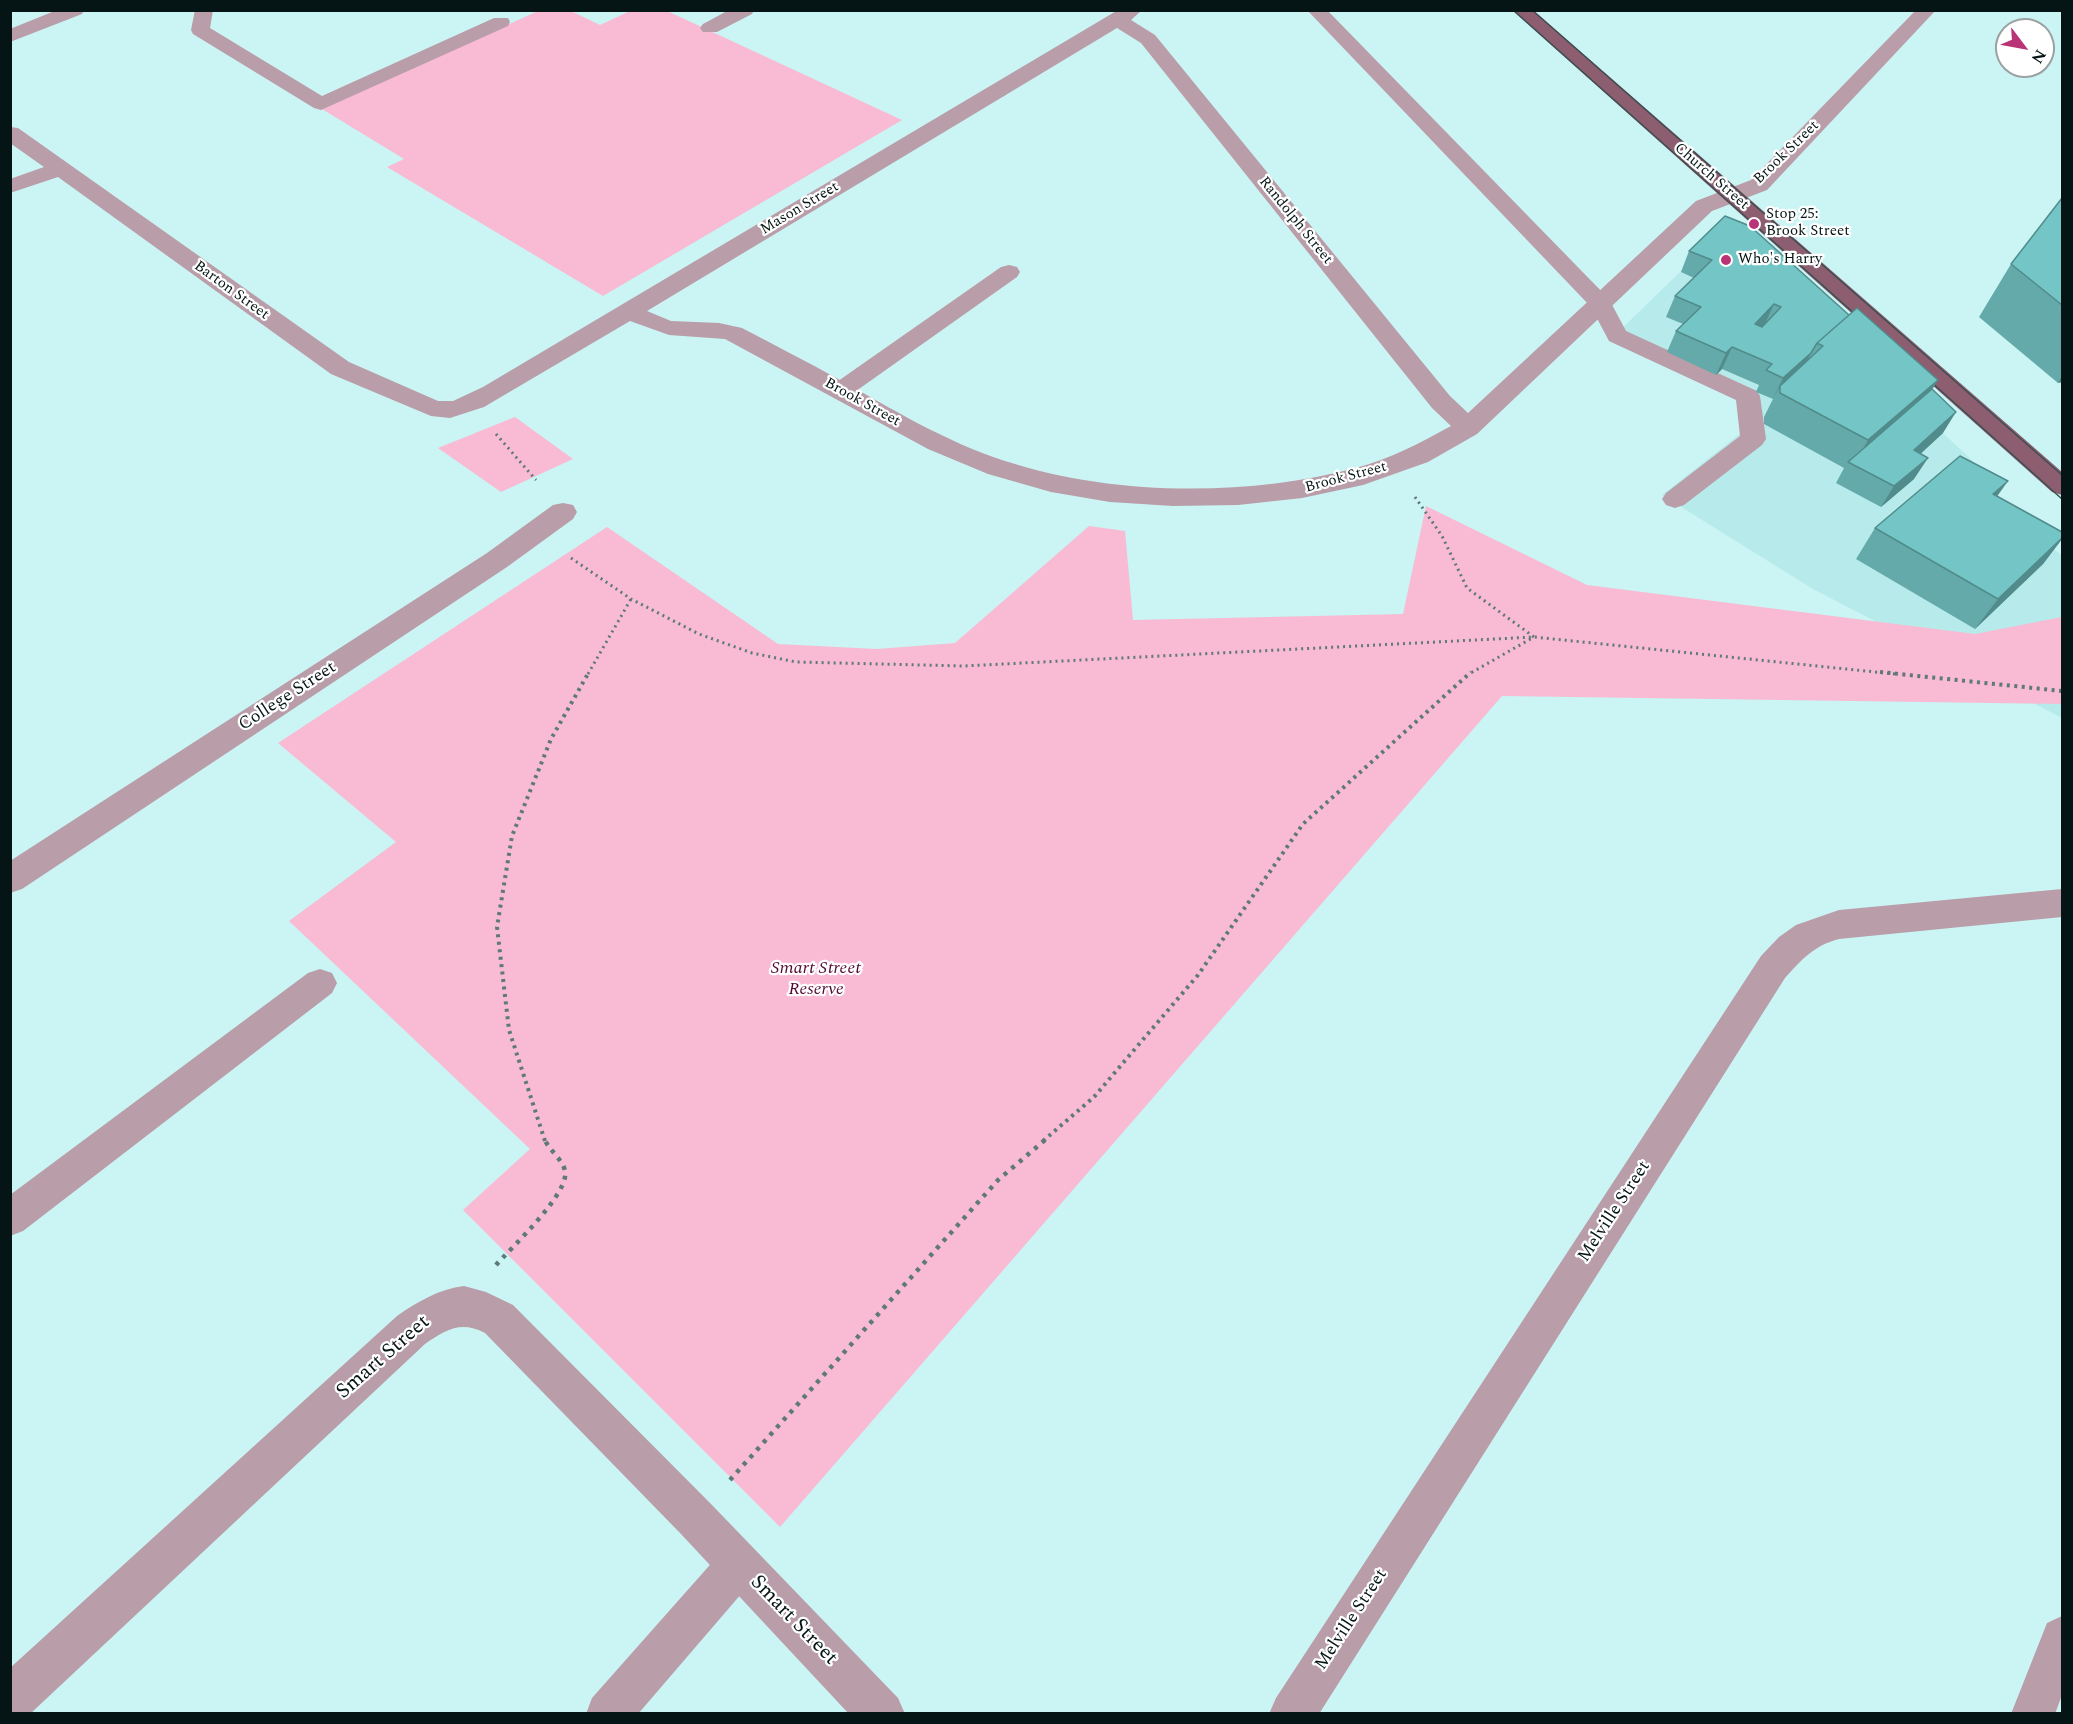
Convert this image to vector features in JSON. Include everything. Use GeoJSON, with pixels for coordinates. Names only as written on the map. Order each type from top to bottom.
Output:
{"type":"FeatureCollection","features":[{"type":"Feature","properties":{"kind":"main road","name":"Church Street"},"geometry":{"type":"LineString","coordinates":[[1521,10],[2062,486]]}},
{"type":"Feature","properties":{"kind":"street"},"geometry":{"type":"LineString","coordinates":[[10,36],[75,10]]}},
{"type":"Feature","properties":{"kind":"street"},"geometry":{"type":"LineString","coordinates":[[710,28],[745,10]]}},
{"type":"Feature","properties":{"kind":"street","name":"Brook Street"},"geometry":{"type":"LineString","coordinates":[[630,311],[652,322],[675,328],[733,333],[919,435],[962,454],[1038,480],[1094,491],[1203,497],[1258,495],[1304,490],[1393,465],[1453,439],[1468,428],[1704,206],[1758,185],[1927,10]]}},
{"type":"Feature","properties":{"kind":"street","name":"Mason Street"},"geometry":{"type":"LineString","coordinates":[[467,406],[1125,15]]}},
{"type":"Feature","properties":{"kind":"street","name":"Randolph Street"},"geometry":{"type":"LineString","coordinates":[[1125,15],[1148,39],[1441,402],[1468,428]]}},
{"type":"Feature","properties":{"kind":"street","name":"Barton Street"},"geometry":{"type":"LineString","coordinates":[[10,133],[340,368],[394,390],[432,410],[455,410],[467,406]]}},
{"type":"Feature","properties":{"kind":"street"},"geometry":{"type":"LineString","coordinates":[[10,171],[42,155]]}},
{"type":"Feature","properties":{"kind":"street"},"geometry":{"type":"LineString","coordinates":[[10,186],[61,169]]}},
{"type":"Feature","properties":{"kind":"street","name":"College Street"},"geometry":{"type":"LineString","coordinates":[[10,879],[488,567],[563,512]]}},
{"type":"Feature","properties":{"kind":"street","name":"Melville Street"},"geometry":{"type":"LineString","coordinates":[[1292,1713],[1773,967],[1792,945],[1807,934],[1826,927],[1854,922],[2062,903]]}},
{"type":"Feature","properties":{"kind":"street","name":"Smart Street"},"geometry":{"type":"LineString","coordinates":[[10,1700],[411,1330],[431,1316],[450,1307],[460,1306],[475,1307],[499,1319],[696,1519],[882,1713]]}},
{"type":"Feature","properties":{"kind":"lane"},"geometry":{"type":"LineString","coordinates":[[204,10],[200,30],[321,104],[501,22]]}},
{"type":"Feature","properties":{"kind":"lane"},"geometry":{"type":"LineString","coordinates":[[1316,10],[1601,304],[1617,336],[1748,396],[1753,439],[1675,499]]}},
{"type":"Feature","properties":{"kind":"lane"},"geometry":{"type":"LineString","coordinates":[[840,390],[1009,272]]}},
{"type":"Feature","properties":{"kind":"lane"},"geometry":{"type":"LineString","coordinates":[[10,1218],[320,983]]}},
{"type":"Feature","properties":{"kind":"lane"},"geometry":{"type":"LineString","coordinates":[[608,1713],[738,1564]]}},
{"type":"Feature","properties":{"kind":"lane"},"geometry":{"type":"LineString","coordinates":[[2033,1713],[2062,1638]]}},
{"type":"Feature","properties":{"kind":"path"},"geometry":{"type":"LineString","coordinates":[[1393,465],[1442,536],[1467,588],[1534,637]]}},
{"type":"Feature","properties":{"kind":"path"},"geometry":{"type":"LineString","coordinates":[[460,1306],[555,1199],[564,1182],[565,1171],[546,1143],[509,1030],[497,927],[512,836],[551,739],[632,599],[699,634],[752,653],[796,662],[964,666],[1534,637],[2062,691]]}},
{"type":"Feature","properties":{"kind":"path"},"geometry":{"type":"LineString","coordinates":[[696,1519],[998,1180],[1094,1097],[1198,975],[1303,824],[1464,676],[1534,637]]}},
{"type":"Feature","properties":{"kind":"shaded area"},"geometry":{"type":"Polygon","coordinates":[[[1716,237],[1919,411],[1973,461],[1999,501],[2062,556],[2062,718],[1813,589],[1662,495],[1741,433],[1738,398],[1609,341],[1716,237]]]}},
{"type":"Feature","properties":{"kind":"green space"},"geometry":{"type":"Polygon","coordinates":[[[665,10],[902,120],[603,296],[387,167],[404,159],[322,109],[538,11],[571,11],[600,25],[630,11],[665,10]]]}},
{"type":"Feature","properties":{"kind":"green space"},"geometry":{"type":"Polygon","coordinates":[[[515,417],[573,459],[501,492],[438,448],[515,417]]]}},
{"type":"Feature","properties":{"kind":"green space","name":"Smart Street Reserve"},"geometry":{"type":"Polygon","coordinates":[[[1426,506],[1587,585],[1975,634],[2062,617],[2062,704],[1502,696],[780,1527],[463,1210],[530,1149],[289,921],[396,842],[278,743],[607,527],[778,644],[877,649],[955,643],[1089,526],[1125,531],[1133,620],[1403,614],[1426,506]]]}},
{"type":"Feature","properties":{"kind":"building"},"geometry":{"type":"Polygon","coordinates":[[[2062,198],[2062,305],[2011,264],[2062,198]]]}},
{"type":"Feature","properties":{"kind":"building"},"geometry":{"type":"Polygon","coordinates":[[[1725,216],[1750,226],[1849,315],[1817,343],[1811,353],[1783,378],[1766,370],[1772,364],[1732,347],[1726,353],[1676,331],[1701,307],[1675,296],[1712,260],[1689,251],[1725,216]],[[1774,304],[1755,324],[1762,327],[1781,307],[1774,304]]]}},
{"type":"Feature","properties":{"kind":"building"},"geometry":{"type":"Polygon","coordinates":[[[1857,308],[1938,380],[1868,440],[1780,393],[1780,386],[1823,346],[1817,343],[1857,308]]]}},
{"type":"Feature","properties":{"kind":"building"},"geometry":{"type":"Polygon","coordinates":[[[1932,389],[1956,412],[1914,450],[1928,458],[1894,486],[1848,462],[1932,389]]]}},
{"type":"Feature","properties":{"kind":"building"},"geometry":{"type":"Polygon","coordinates":[[[1960,456],[2008,481],[1993,494],[2062,532],[2062,538],[1998,599],[1875,528],[1960,456]]]}},
{"type":"Feature","properties":{"kind":"tram line"},"geometry":{"type":"LineString","coordinates":[[1513,10],[1865,323]]}},
{"type":"Feature","properties":{"kind":"tram line"},"geometry":{"type":"LineString","coordinates":[[1532,10],[2062,475]]}},
{"type":"Feature","properties":{"kind":"tram line"},"geometry":{"type":"LineString","coordinates":[[1921,373],[2062,499]]}},
{"type":"Feature","properties":{"kind":"place","name":"Stop 25: Brook Street"},"geometry":{"type":"Point","coordinates":[1754,224]}},
{"type":"Feature","properties":{"kind":"place","name":"Who's Harry"},"geometry":{"type":"Point","coordinates":[1726,260]}}]}
